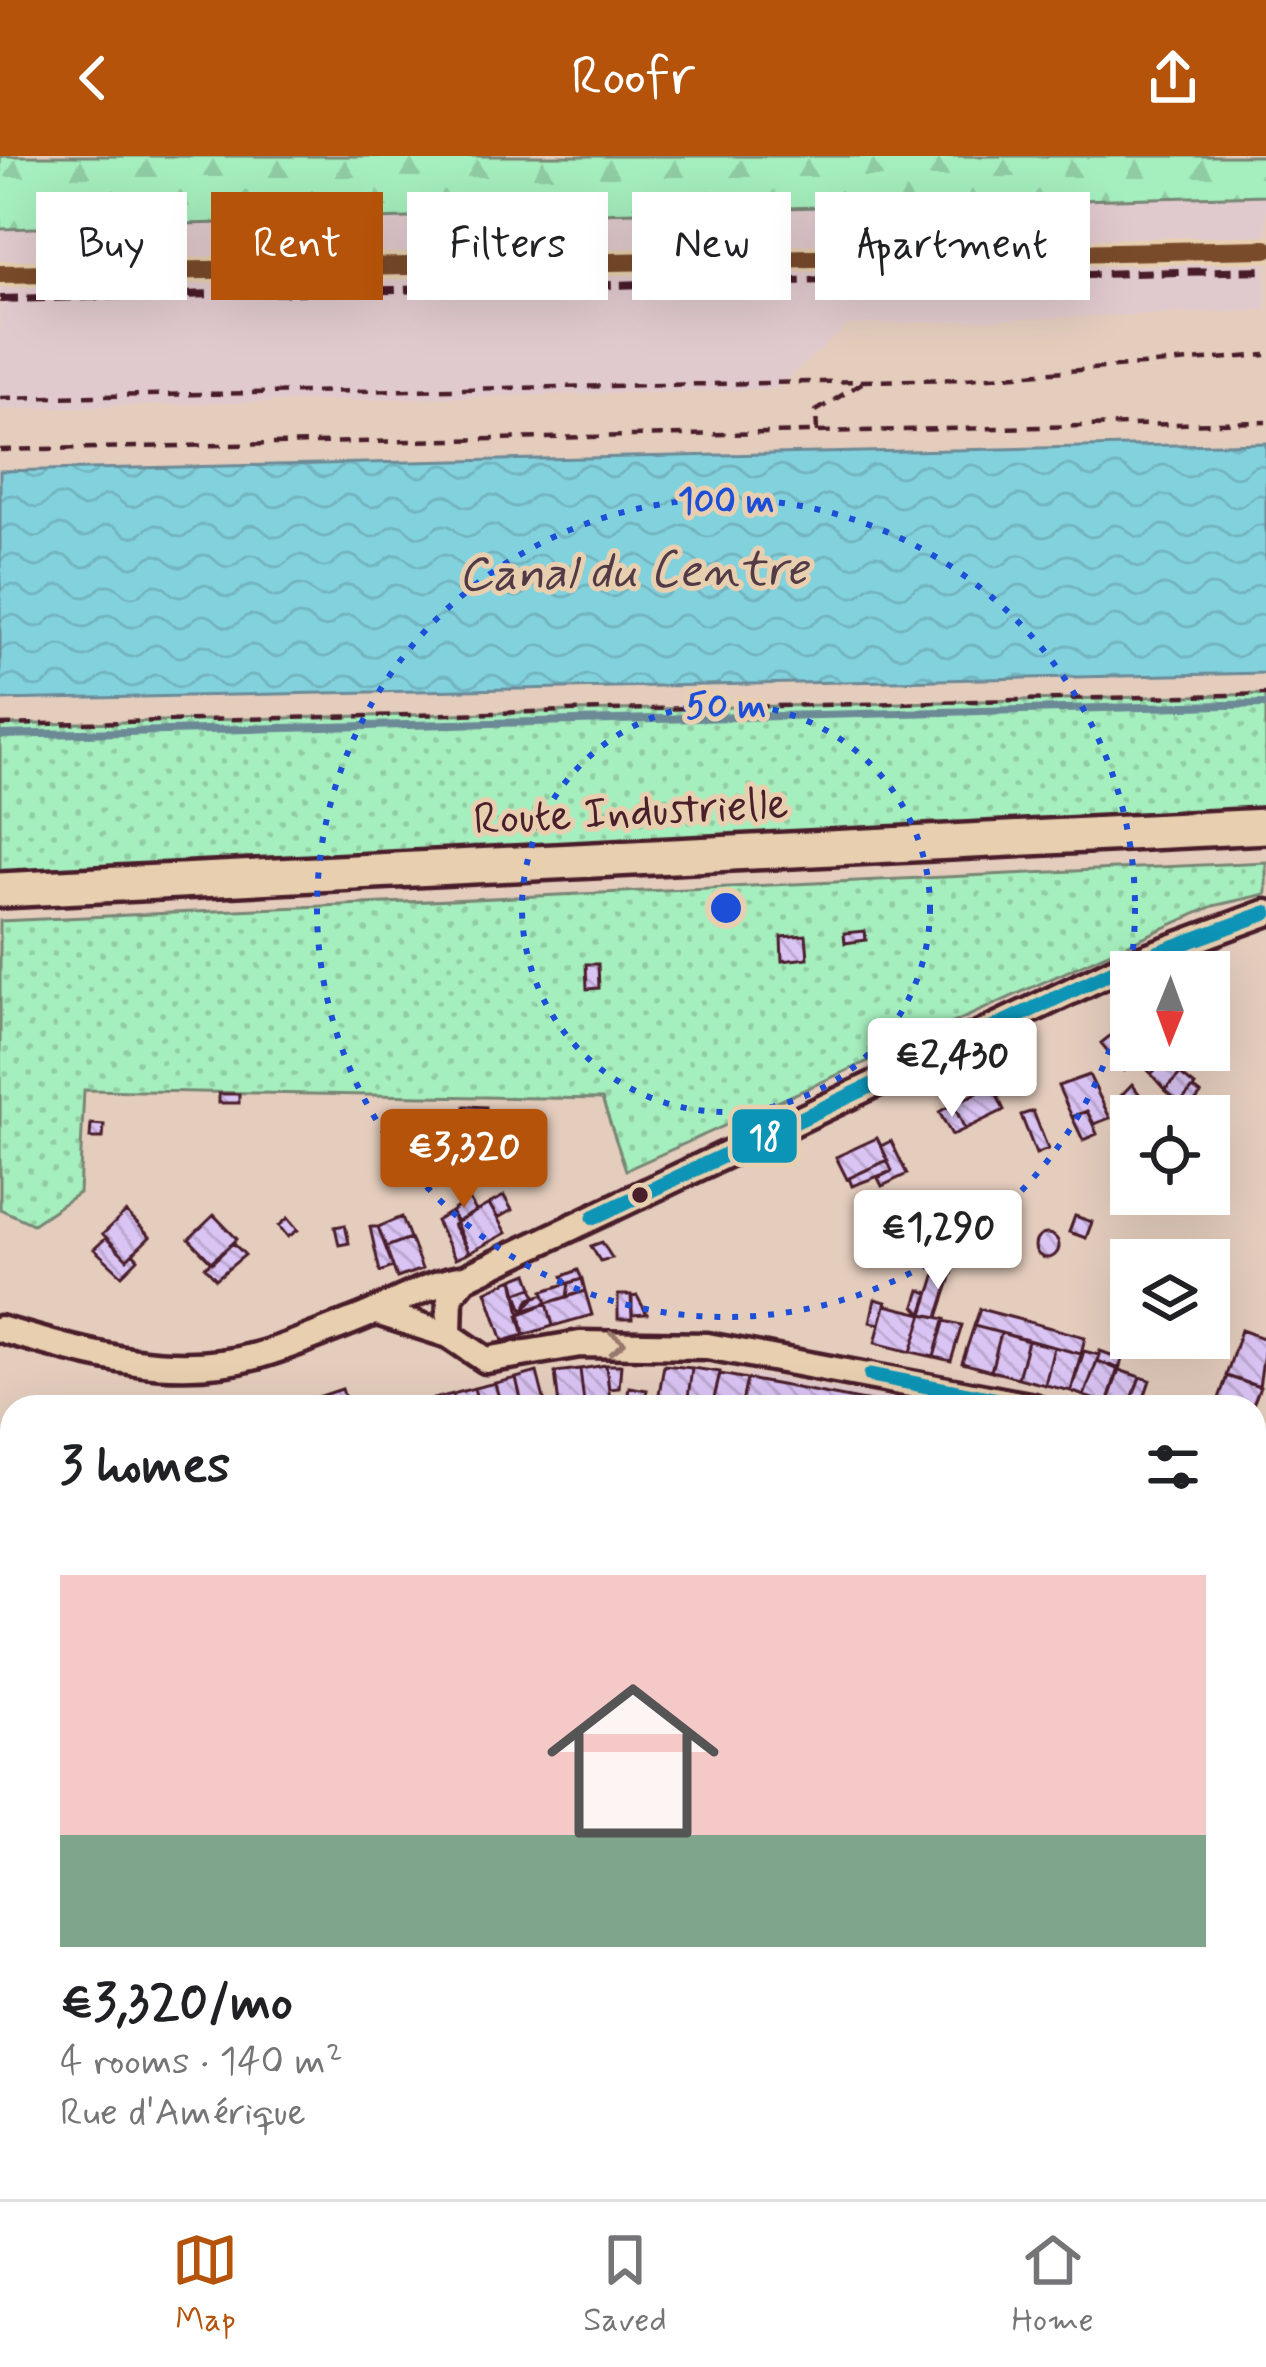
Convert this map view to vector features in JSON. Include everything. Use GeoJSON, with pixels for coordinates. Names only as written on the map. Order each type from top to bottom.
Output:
{"type":"FeatureCollection","features":[{"type":"Feature","properties":{"kind":"main road","name":"Route Industrielle"},"geometry":{"type":"LineString","coordinates":[[0,890],[1266,826]]}},
{"type":"Feature","properties":{"kind":"street"},"geometry":{"type":"LineString","coordinates":[[0,1329],[128,1363],[186,1366],[256,1356],[377,1312],[398,1298],[465,1278],[1130,964],[1266,913]]}},
{"type":"Feature","properties":{"kind":"street"},"geometry":{"type":"LineString","coordinates":[[449,1335],[450,1296],[465,1278]]}},
{"type":"Feature","properties":{"kind":"street"},"geometry":{"type":"LineString","coordinates":[[377,1312],[449,1335],[486,1360],[580,1344],[706,1346],[960,1395]]}},
{"type":"Feature","properties":{"kind":"path"},"geometry":{"type":"LineString","coordinates":[[0,398],[1083,373],[1266,355]]}},
{"type":"Feature","properties":{"kind":"path"},"geometry":{"type":"LineString","coordinates":[[817,432],[816,411],[868,379]]}},
{"type":"Feature","properties":{"kind":"path"},"geometry":{"type":"LineString","coordinates":[[0,450],[1266,422]]}},
{"type":"Feature","properties":{"kind":"path"},"geometry":{"type":"LineString","coordinates":[[0,725],[1266,694]]}},
{"type":"Feature","properties":{"kind":"shaded area"},"geometry":{"type":"Polygon","coordinates":[[[1266,195],[1266,310],[848,325],[776,389],[0,409],[0,229],[36,228],[36,300],[187,300],[187,224],[211,223],[211,300],[383,300],[383,219],[407,218],[407,300],[608,300],[608,213],[632,212],[632,300],[791,300],[791,208],[815,207],[815,300],[1090,300],[1090,200],[1266,195]]]}},
{"type":"Feature","properties":{"kind":"shaded area"},"geometry":{"type":"Polygon","coordinates":[[[750,1373],[873,1395],[745,1395],[750,1373]]]}},
{"type":"Feature","properties":{"kind":"green space"},"geometry":{"type":"Polygon","coordinates":[[[0,156],[1266,156],[1266,195],[1090,200],[1090,192],[815,192],[815,207],[791,208],[791,192],[632,192],[632,212],[608,213],[608,192],[407,192],[407,218],[383,219],[383,192],[211,192],[211,223],[187,224],[187,192],[36,192],[36,228],[0,229],[0,156]]]}},
{"type":"Feature","properties":{"kind":"green space"},"geometry":{"type":"Polygon","coordinates":[[[1266,694],[1266,826],[0,890],[0,725],[1266,694]]]}},
{"type":"Feature","properties":{"kind":"green space"},"geometry":{"type":"Polygon","coordinates":[[[1266,862],[1266,894],[1213,906],[626,1170],[602,1099],[84,1090],[79,1193],[33,1224],[0,1209],[0,921],[1266,862]]]}},
{"type":"Feature","properties":{"kind":"water","name":"Canal du Centre"},"geometry":{"type":"Polygon","coordinates":[[[1266,443],[1266,673],[0,700],[0,471],[1266,443]]]}},
{"type":"Feature","properties":{"kind":"building"},"geometry":{"type":"Polygon","coordinates":[[[865,931],[866,940],[845,943],[844,933],[865,931]]]}},
{"type":"Feature","properties":{"kind":"building"},"geometry":{"type":"Polygon","coordinates":[[[806,935],[808,958],[782,961],[781,937],[806,935]]]}},
{"type":"Feature","properties":{"kind":"building"},"geometry":{"type":"Polygon","coordinates":[[[586,964],[598,964],[599,988],[587,989],[586,964]]]}},
{"type":"Feature","properties":{"kind":"building"},"geometry":{"type":"Polygon","coordinates":[[[1177,1071],[1180,1074],[1165,1090],[1151,1074],[1177,1071]]]}},
{"type":"Feature","properties":{"kind":"building"},"geometry":{"type":"Polygon","coordinates":[[[1180,1074],[1195,1086],[1187,1095],[1171,1095],[1165,1090],[1180,1074]]]}},
{"type":"Feature","properties":{"kind":"building"},"geometry":{"type":"Polygon","coordinates":[[[1089,1075],[1110,1118],[1094,1124],[1087,1111],[1072,1117],[1058,1086],[1089,1075]]]}},
{"type":"Feature","properties":{"kind":"building"},"geometry":{"type":"Polygon","coordinates":[[[1132,1084],[1140,1095],[1122,1095],[1132,1084]]]}},
{"type":"Feature","properties":{"kind":"building"},"geometry":{"type":"Polygon","coordinates":[[[993,1086],[1004,1110],[965,1129],[953,1104],[993,1086]]]}},
{"type":"Feature","properties":{"kind":"building"},"geometry":{"type":"Polygon","coordinates":[[[219,1094],[239,1094],[239,1103],[219,1103],[219,1094]]]}},
{"type":"Feature","properties":{"kind":"building"},"geometry":{"type":"Polygon","coordinates":[[[953,1104],[965,1129],[952,1135],[939,1112],[953,1104]]]}},
{"type":"Feature","properties":{"kind":"building"},"geometry":{"type":"Polygon","coordinates":[[[465,1106],[486,1107],[486,1122],[464,1121],[465,1106]]]}},
{"type":"Feature","properties":{"kind":"building"},"geometry":{"type":"Polygon","coordinates":[[[1033,1111],[1048,1149],[1036,1154],[1021,1115],[1033,1111]]]}},
{"type":"Feature","properties":{"kind":"building"},"geometry":{"type":"Polygon","coordinates":[[[1087,1111],[1097,1134],[1083,1140],[1072,1117],[1087,1111]]]}},
{"type":"Feature","properties":{"kind":"building"},"geometry":{"type":"Polygon","coordinates":[[[91,1124],[104,1125],[103,1138],[90,1138],[91,1124]]]}},
{"type":"Feature","properties":{"kind":"building"},"geometry":{"type":"Polygon","coordinates":[[[877,1138],[888,1160],[847,1179],[836,1157],[877,1138]]]}},
{"type":"Feature","properties":{"kind":"building"},"geometry":{"type":"Polygon","coordinates":[[[891,1141],[907,1174],[882,1186],[878,1178],[892,1171],[881,1146],[891,1141]]]}},
{"type":"Feature","properties":{"kind":"building"},"geometry":{"type":"Polygon","coordinates":[[[887,1160],[892,1171],[852,1186],[849,1178],[887,1160]]]}},
{"type":"Feature","properties":{"kind":"building"},"geometry":{"type":"Polygon","coordinates":[[[504,1196],[512,1210],[498,1218],[489,1204],[504,1196]]]}},
{"type":"Feature","properties":{"kind":"building"},"geometry":{"type":"Polygon","coordinates":[[[469,1199],[476,1211],[457,1222],[451,1212],[469,1199]]]}},
{"type":"Feature","properties":{"kind":"building"},"geometry":{"type":"Polygon","coordinates":[[[489,1204],[506,1233],[469,1253],[453,1225],[489,1204]]]}},
{"type":"Feature","properties":{"kind":"building"},"geometry":{"type":"Polygon","coordinates":[[[126,1212],[150,1237],[127,1259],[103,1234],[126,1212]]]}},
{"type":"Feature","properties":{"kind":"building"},"geometry":{"type":"Polygon","coordinates":[[[451,1212],[469,1253],[455,1259],[436,1221],[451,1212]]]}},
{"type":"Feature","properties":{"kind":"building"},"geometry":{"type":"Polygon","coordinates":[[[214,1215],[237,1239],[212,1263],[189,1239],[214,1215]]]}},
{"type":"Feature","properties":{"kind":"building"},"geometry":{"type":"Polygon","coordinates":[[[1075,1216],[1092,1222],[1086,1238],[1069,1232],[1075,1216]]]}},
{"type":"Feature","properties":{"kind":"building"},"geometry":{"type":"Polygon","coordinates":[[[402,1217],[410,1238],[386,1247],[378,1227],[402,1217]]]}},
{"type":"Feature","properties":{"kind":"building"},"geometry":{"type":"Polygon","coordinates":[[[288,1218],[298,1230],[288,1237],[279,1226],[288,1218]]]}},
{"type":"Feature","properties":{"kind":"building"},"geometry":{"type":"Polygon","coordinates":[[[345,1225],[349,1243],[339,1245],[335,1227],[345,1225]]]}},
{"type":"Feature","properties":{"kind":"building"},"geometry":{"type":"Polygon","coordinates":[[[370,1227],[378,1227],[393,1267],[380,1272],[370,1227]]]}},
{"type":"Feature","properties":{"kind":"building"},"geometry":{"type":"Polygon","coordinates":[[[1047,1234],[1059,1246],[1047,1258],[1035,1246],[1047,1234]]]}},
{"type":"Feature","properties":{"kind":"building"},"geometry":{"type":"Polygon","coordinates":[[[106,1238],[127,1259],[133,1253],[138,1259],[122,1275],[94,1249],[106,1238]]]}},
{"type":"Feature","properties":{"kind":"building"},"geometry":{"type":"Polygon","coordinates":[[[410,1238],[422,1269],[397,1278],[386,1247],[410,1238]]]}},
{"type":"Feature","properties":{"kind":"building"},"geometry":{"type":"Polygon","coordinates":[[[602,1242],[612,1258],[600,1261],[591,1246],[602,1242]]]}},
{"type":"Feature","properties":{"kind":"building"},"geometry":{"type":"Polygon","coordinates":[[[233,1243],[245,1255],[216,1279],[205,1267],[233,1243]]]}},
{"type":"Feature","properties":{"kind":"building"},"geometry":{"type":"Polygon","coordinates":[[[942,1249],[952,1253],[947,1270],[938,1267],[942,1249]]]}},
{"type":"Feature","properties":{"kind":"building"},"geometry":{"type":"Polygon","coordinates":[[[938,1267],[953,1271],[938,1317],[923,1314],[938,1267]]]}},
{"type":"Feature","properties":{"kind":"building"},"geometry":{"type":"Polygon","coordinates":[[[578,1270],[582,1279],[566,1284],[563,1276],[578,1270]]]}},
{"type":"Feature","properties":{"kind":"building"},"geometry":{"type":"Polygon","coordinates":[[[528,1273],[533,1287],[517,1293],[513,1279],[528,1273]]]}},
{"type":"Feature","properties":{"kind":"building"},"geometry":{"type":"Polygon","coordinates":[[[513,1279],[524,1335],[503,1341],[486,1291],[513,1279]]]}},
{"type":"Feature","properties":{"kind":"building"},"geometry":{"type":"Polygon","coordinates":[[[582,1279],[585,1291],[567,1297],[569,1283],[582,1279]]]}},
{"type":"Feature","properties":{"kind":"building"},"geometry":{"type":"Polygon","coordinates":[[[569,1283],[567,1297],[547,1303],[543,1291],[569,1283]]]}},
{"type":"Feature","properties":{"kind":"building"},"geometry":{"type":"Polygon","coordinates":[[[532,1288],[536,1296],[523,1311],[517,1293],[532,1288]]]}},
{"type":"Feature","properties":{"kind":"building"},"geometry":{"type":"Polygon","coordinates":[[[920,1290],[929,1293],[922,1314],[915,1306],[920,1290]]]}},
{"type":"Feature","properties":{"kind":"building"},"geometry":{"type":"Polygon","coordinates":[[[585,1291],[592,1315],[553,1326],[547,1303],[585,1291]]]}},
{"type":"Feature","properties":{"kind":"building"},"geometry":{"type":"Polygon","coordinates":[[[544,1294],[547,1303],[523,1311],[530,1299],[544,1294]]]}},
{"type":"Feature","properties":{"kind":"building"},"geometry":{"type":"Polygon","coordinates":[[[618,1295],[631,1295],[632,1319],[618,1319],[618,1295]]]}},
{"type":"Feature","properties":{"kind":"building"},"geometry":{"type":"Polygon","coordinates":[[[637,1296],[647,1314],[632,1315],[632,1297],[637,1296]]]}},
{"type":"Feature","properties":{"kind":"building"},"geometry":{"type":"Polygon","coordinates":[[[875,1299],[886,1302],[880,1324],[870,1322],[875,1299]]]}},
{"type":"Feature","properties":{"kind":"building"},"geometry":{"type":"Polygon","coordinates":[[[547,1303],[553,1326],[524,1335],[518,1315],[547,1303]]]}},
{"type":"Feature","properties":{"kind":"building"},"geometry":{"type":"Polygon","coordinates":[[[885,1305],[923,1314],[911,1352],[875,1343],[885,1305]]]}},
{"type":"Feature","properties":{"kind":"building"},"geometry":{"type":"Polygon","coordinates":[[[980,1309],[1085,1337],[1081,1354],[974,1326],[980,1309]]]}},
{"type":"Feature","properties":{"kind":"building"},"geometry":{"type":"Polygon","coordinates":[[[923,1314],[945,1319],[934,1357],[911,1352],[923,1314]]]}},
{"type":"Feature","properties":{"kind":"building"},"geometry":{"type":"Polygon","coordinates":[[[944,1321],[962,1325],[951,1361],[934,1357],[944,1321]]]}},
{"type":"Feature","properties":{"kind":"building"},"geometry":{"type":"Polygon","coordinates":[[[974,1326],[1001,1333],[991,1371],[962,1363],[974,1326]]]}},
{"type":"Feature","properties":{"kind":"building"},"geometry":{"type":"Polygon","coordinates":[[[1241,1330],[1266,1339],[1259,1387],[1226,1376],[1241,1330]]]}},
{"type":"Feature","properties":{"kind":"building"},"geometry":{"type":"Polygon","coordinates":[[[1001,1333],[1028,1341],[1018,1378],[991,1371],[1001,1333]]]}},
{"type":"Feature","properties":{"kind":"building"},"geometry":{"type":"Polygon","coordinates":[[[1028,1341],[1054,1347],[1045,1385],[1018,1378],[1028,1341]]]}},
{"type":"Feature","properties":{"kind":"building"},"geometry":{"type":"Polygon","coordinates":[[[1054,1347],[1081,1354],[1071,1391],[1045,1385],[1054,1347]]]}},
{"type":"Feature","properties":{"kind":"building"},"geometry":{"type":"Polygon","coordinates":[[[1084,1351],[1099,1355],[1084,1395],[1071,1391],[1084,1351]]]}},
{"type":"Feature","properties":{"kind":"building"},"geometry":{"type":"Polygon","coordinates":[[[1100,1351],[1110,1359],[1122,1359],[1119,1370],[1097,1361],[1100,1351]]]}},
{"type":"Feature","properties":{"kind":"building"},"geometry":{"type":"Polygon","coordinates":[[[1097,1361],[1118,1368],[1110,1395],[1084,1395],[1097,1361]]]}},
{"type":"Feature","properties":{"kind":"building"},"geometry":{"type":"Polygon","coordinates":[[[606,1365],[609,1395],[583,1395],[580,1369],[606,1365]]]}},
{"type":"Feature","properties":{"kind":"building"},"geometry":{"type":"Polygon","coordinates":[[[606,1365],[621,1365],[619,1388],[609,1389],[606,1365]]]}},
{"type":"Feature","properties":{"kind":"building"},"geometry":{"type":"Polygon","coordinates":[[[664,1365],[692,1368],[688,1395],[659,1395],[664,1365]]]}},
{"type":"Feature","properties":{"kind":"building"},"geometry":{"type":"Polygon","coordinates":[[[692,1368],[720,1372],[715,1395],[688,1395],[692,1368]]]}},
{"type":"Feature","properties":{"kind":"building"},"geometry":{"type":"Polygon","coordinates":[[[580,1369],[583,1395],[558,1395],[555,1372],[580,1369]]]}},
{"type":"Feature","properties":{"kind":"building"},"geometry":{"type":"Polygon","coordinates":[[[1119,1370],[1140,1377],[1133,1395],[1110,1395],[1119,1370]]]}},
{"type":"Feature","properties":{"kind":"building"},"geometry":{"type":"Polygon","coordinates":[[[537,1372],[543,1395],[520,1395],[516,1378],[537,1372]]]}},
{"type":"Feature","properties":{"kind":"building"},"geometry":{"type":"Polygon","coordinates":[[[720,1374],[747,1379],[744,1395],[715,1395],[720,1374]]]}},
{"type":"Feature","properties":{"kind":"building"},"geometry":{"type":"Polygon","coordinates":[[[1227,1376],[1260,1387],[1257,1395],[1220,1395],[1227,1376]]]}},
{"type":"Feature","properties":{"kind":"building"},"geometry":{"type":"Polygon","coordinates":[[[1140,1377],[1150,1380],[1145,1395],[1133,1395],[1140,1377]]]}},
{"type":"Feature","properties":{"kind":"building"},"geometry":{"type":"Polygon","coordinates":[[[516,1378],[520,1395],[498,1395],[495,1383],[516,1378]]]}},
{"type":"Feature","properties":{"kind":"building"},"geometry":{"type":"Polygon","coordinates":[[[747,1379],[834,1395],[744,1395],[747,1379]]]}},
{"type":"Feature","properties":{"kind":"building"},"geometry":{"type":"Polygon","coordinates":[[[495,1383],[498,1395],[476,1395],[474,1388],[495,1383]]]}},
{"type":"Feature","properties":{"kind":"building"},"geometry":{"type":"Polygon","coordinates":[[[629,1387],[647,1390],[646,1395],[628,1395],[629,1387]]]}},
{"type":"Feature","properties":{"kind":"building"},"geometry":{"type":"Polygon","coordinates":[[[474,1388],[476,1395],[453,1395],[474,1388]]]}},
{"type":"Feature","properties":{"kind":"waterway"},"geometry":{"type":"LineString","coordinates":[[0,735],[1266,704]]}},
{"type":"Feature","properties":{"kind":"railway"},"geometry":{"type":"LineString","coordinates":[[0,299],[1266,270]]}},
{"type":"Feature","properties":{"kind":"transit line"},"geometry":{"type":"LineString","coordinates":[[0,274],[1266,249]]}},
{"type":"Feature","properties":{"kind":"transit line","name":"18"},"geometry":{"type":"LineString","coordinates":[[594,1217],[1130,963],[1266,913]]}},
{"type":"Feature","properties":{"kind":"transit line","name":"18"},"geometry":{"type":"LineString","coordinates":[[871,1375],[973,1395]]}}]}
